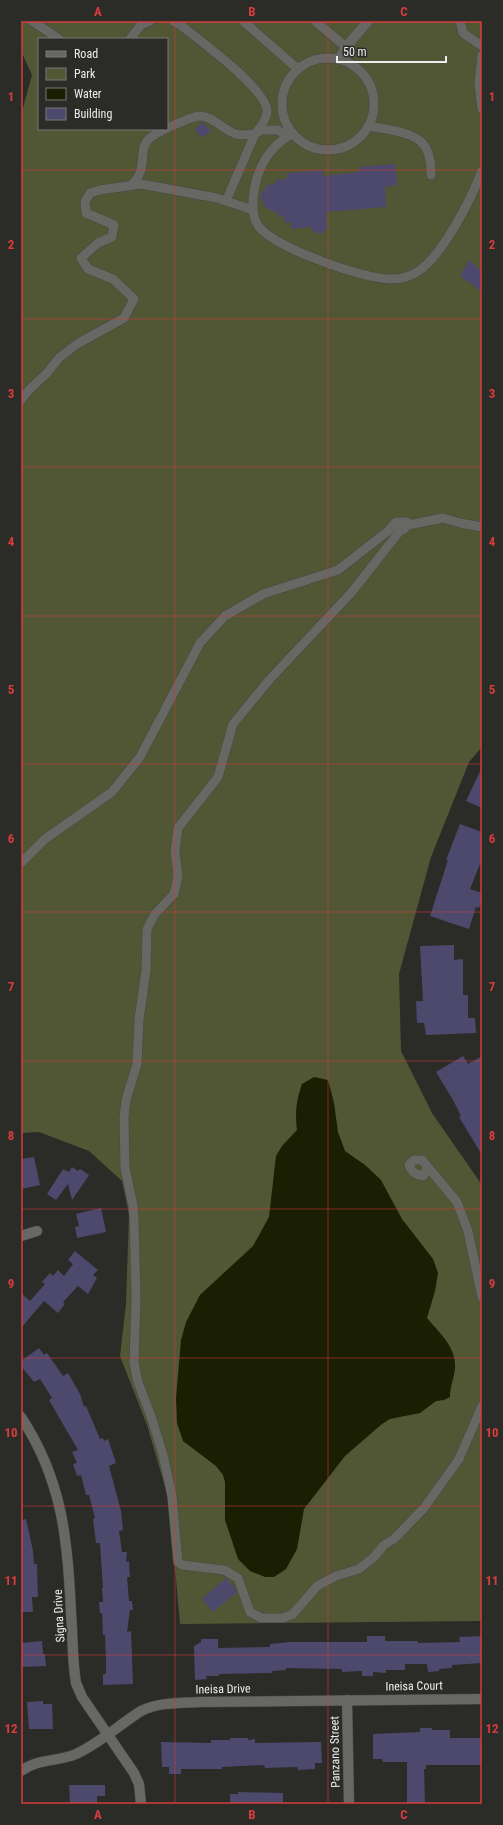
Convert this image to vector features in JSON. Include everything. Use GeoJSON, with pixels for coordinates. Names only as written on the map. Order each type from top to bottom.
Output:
{"type":"FeatureCollection","features":[{"type":"Feature","properties":{"kind":"street"},"geometry":{"type":"LineString","coordinates":[[339,59],[346,47],[368,21]]}},
{"type":"Feature","properties":{"kind":"street"},"geometry":{"type":"LineString","coordinates":[[21,1236],[37,1231]]}},
{"type":"Feature","properties":{"kind":"street","name":"Signa Drive"},"geometry":{"type":"LineString","coordinates":[[21,1417],[42,1452],[62,1512],[69,1559],[76,1683],[82,1697],[134,1773],[139,1784],[141,1804]]}},
{"type":"Feature","properties":{"kind":"street","name":"Ineisa Court"},"geometry":{"type":"LineString","coordinates":[[347,1700],[482,1698]]}},
{"type":"Feature","properties":{"kind":"street","name":"Ineisa Drive"},"geometry":{"type":"LineString","coordinates":[[21,1771],[29,1764],[74,1755],[141,1711],[151,1707],[165,1704],[347,1700]]}},
{"type":"Feature","properties":{"kind":"street","name":"Panzano Street"},"geometry":{"type":"LineString","coordinates":[[347,1700],[349,1804]]}},
{"type":"Feature","properties":{"kind":"lane"},"geometry":{"type":"LineString","coordinates":[[32,21],[58,38]]}},
{"type":"Feature","properties":{"kind":"lane"},"geometry":{"type":"LineString","coordinates":[[131,38],[141,25],[150,21]]}},
{"type":"Feature","properties":{"kind":"lane"},"geometry":{"type":"LineString","coordinates":[[173,21],[178,23],[252,84],[264,100],[267,112],[262,124],[255,134],[226,201]]}},
{"type":"Feature","properties":{"kind":"lane"},"geometry":{"type":"LineString","coordinates":[[243,21],[298,69]]}},
{"type":"Feature","properties":{"kind":"lane"},"geometry":{"type":"LineString","coordinates":[[315,21],[346,47]]}},
{"type":"Feature","properties":{"kind":"lane"},"geometry":{"type":"LineString","coordinates":[[460,21],[463,33],[482,46]]}},
{"type":"Feature","properties":{"kind":"lane"},"geometry":{"type":"LineString","coordinates":[[482,55],[479,84],[482,109]]}},
{"type":"Feature","properties":{"kind":"lane"},"geometry":{"type":"LineString","coordinates":[[168,129],[189,118],[200,116],[237,134],[255,134],[261,130],[278,130],[316,148],[328,150],[336,149],[352,143],[361,136],[369,126],[374,108],[372,89],[368,81],[356,67],[339,59],[330,57],[313,60],[298,69],[287,83],[283,100],[284,117],[290,135]]}},
{"type":"Feature","properties":{"kind":"lane"},"geometry":{"type":"LineString","coordinates":[[369,126],[412,136],[419,140],[428,152],[431,175]]}},
{"type":"Feature","properties":{"kind":"lane"},"geometry":{"type":"LineString","coordinates":[[130,186],[139,178],[142,167],[142,154],[149,139],[166,130]]}},
{"type":"Feature","properties":{"kind":"lane"},"geometry":{"type":"LineString","coordinates":[[290,135],[279,142],[260,168],[255,182],[253,210],[260,228],[271,237],[307,254],[351,272],[382,278],[400,278],[416,272],[432,260],[468,200],[482,171]]}},
{"type":"Feature","properties":{"kind":"lane"},"geometry":{"type":"LineString","coordinates":[[21,400],[30,388],[47,373],[59,358],[77,344],[124,318],[134,299],[113,279],[88,269],[81,258],[98,243],[112,237],[114,225],[86,214],[85,202],[90,193],[141,184],[218,198],[253,210]]}},
{"type":"Feature","properties":{"kind":"lane"},"geometry":{"type":"LineString","coordinates":[[482,526],[460,523],[443,518],[408,525],[351,593],[270,679],[233,724],[218,777],[178,828],[175,851],[178,876],[174,894],[155,914],[147,929],[146,971],[139,1019],[137,1064],[126,1100],[124,1117],[125,1168],[134,1218],[136,1297],[134,1363],[138,1382],[152,1419],[163,1455],[172,1496],[178,1562],[182,1565],[224,1570],[238,1578],[250,1612],[261,1618],[283,1618],[293,1614],[317,1586],[336,1576],[359,1569],[374,1557],[384,1545],[394,1539],[424,1508],[459,1459],[482,1406]]}},
{"type":"Feature","properties":{"kind":"lane"},"geometry":{"type":"LineString","coordinates":[[21,863],[45,839],[112,792],[140,757],[200,643],[225,616],[263,594],[338,570],[388,531],[396,522],[407,522],[351,593]]}},
{"type":"Feature","properties":{"kind":"lane"},"geometry":{"type":"LineString","coordinates":[[428,1168],[457,1202],[468,1231],[482,1296]]}},
{"type":"Feature","properties":{"kind":"green space"},"geometry":{"type":"Polygon","coordinates":[[[21,21],[482,21],[482,747],[469,762],[431,857],[399,974],[401,1051],[432,1113],[482,1185],[482,1621],[180,1624],[169,1500],[147,1425],[120,1356],[126,1304],[129,1214],[122,1181],[89,1151],[39,1132],[21,1133],[21,115],[32,75],[21,51],[21,21]]]}},
{"type":"Feature","properties":{"kind":"water"},"geometry":{"type":"Polygon","coordinates":[[[314,1077],[328,1080],[334,1103],[338,1132],[345,1151],[365,1165],[381,1180],[402,1219],[433,1259],[438,1273],[435,1291],[427,1318],[450,1347],[455,1361],[455,1369],[450,1397],[444,1400],[436,1401],[420,1413],[390,1419],[382,1424],[345,1456],[304,1509],[297,1549],[286,1569],[274,1577],[265,1577],[250,1571],[238,1559],[225,1520],[225,1482],[223,1475],[216,1466],[183,1441],[177,1423],[176,1398],[181,1340],[186,1322],[200,1295],[253,1246],[269,1217],[276,1156],[282,1146],[297,1130],[296,1107],[302,1084],[314,1077]]]}},
{"type":"Feature","properties":{"kind":"building"},"geometry":{"type":"Polygon","coordinates":[[[202,122],[211,131],[202,138],[195,129],[202,122]]]}},
{"type":"Feature","properties":{"kind":"building"},"geometry":{"type":"Polygon","coordinates":[[[395,164],[397,185],[385,187],[386,207],[326,212],[327,228],[321,234],[314,232],[310,227],[291,229],[291,222],[284,223],[284,216],[279,217],[278,214],[265,207],[261,198],[261,193],[268,185],[276,183],[275,180],[287,179],[287,173],[323,170],[323,176],[359,172],[359,167],[395,164]]]}},
{"type":"Feature","properties":{"kind":"building"},"geometry":{"type":"Polygon","coordinates":[[[469,260],[482,272],[482,292],[460,276],[469,260]]]}},
{"type":"Feature","properties":{"kind":"building"},"geometry":{"type":"Polygon","coordinates":[[[482,767],[482,808],[466,801],[482,767]]]}},
{"type":"Feature","properties":{"kind":"building"},"geometry":{"type":"Polygon","coordinates":[[[460,824],[482,832],[482,859],[470,889],[482,893],[482,899],[479,908],[476,907],[469,929],[430,916],[448,860],[446,860],[460,824]]]}},
{"type":"Feature","properties":{"kind":"building"},"geometry":{"type":"Polygon","coordinates":[[[454,945],[454,960],[463,959],[463,995],[468,995],[468,1018],[475,1018],[476,1033],[426,1035],[424,1023],[417,1023],[416,1001],[423,1001],[420,946],[454,945]]]}},
{"type":"Feature","properties":{"kind":"building"},"geometry":{"type":"Polygon","coordinates":[[[463,1056],[468,1064],[482,1056],[482,1155],[459,1117],[461,1116],[453,1100],[436,1072],[463,1056]]]}},
{"type":"Feature","properties":{"kind":"building"},"geometry":{"type":"Polygon","coordinates":[[[34,1157],[40,1185],[21,1189],[21,1159],[34,1157]]]}},
{"type":"Feature","properties":{"kind":"building"},"geometry":{"type":"Polygon","coordinates":[[[72,1167],[78,1171],[80,1169],[89,1175],[72,1200],[68,1184],[56,1200],[47,1194],[63,1169],[69,1172],[72,1167]]]}},
{"type":"Feature","properties":{"kind":"building"},"geometry":{"type":"Polygon","coordinates":[[[101,1208],[106,1232],[77,1238],[75,1227],[79,1226],[76,1214],[101,1208]]]}},
{"type":"Feature","properties":{"kind":"building"},"geometry":{"type":"Polygon","coordinates":[[[75,1251],[98,1270],[93,1275],[97,1278],[88,1294],[78,1286],[63,1302],[65,1304],[58,1313],[44,1301],[21,1328],[21,1293],[30,1301],[45,1284],[42,1282],[50,1273],[53,1276],[58,1270],[64,1276],[73,1264],[68,1260],[75,1251]]]}},
{"type":"Feature","properties":{"kind":"building"},"geometry":{"type":"Polygon","coordinates":[[[39,1348],[44,1355],[47,1353],[63,1376],[68,1373],[80,1394],[84,1407],[86,1406],[100,1439],[103,1438],[104,1441],[108,1439],[116,1463],[109,1466],[121,1511],[123,1530],[119,1531],[122,1552],[127,1552],[126,1562],[129,1561],[130,1577],[127,1577],[129,1601],[132,1601],[133,1610],[130,1610],[127,1632],[131,1631],[133,1684],[103,1685],[103,1674],[106,1674],[106,1660],[105,1635],[103,1635],[102,1613],[100,1613],[99,1602],[103,1602],[100,1543],[96,1543],[93,1519],[95,1518],[89,1495],[86,1495],[81,1475],[77,1476],[73,1464],[77,1463],[72,1452],[78,1450],[49,1400],[52,1398],[40,1379],[34,1382],[21,1366],[21,1361],[39,1348]]]}},
{"type":"Feature","properties":{"kind":"building"},"geometry":{"type":"Polygon","coordinates":[[[26,1519],[33,1551],[34,1564],[37,1564],[38,1597],[32,1597],[33,1612],[21,1612],[21,1520],[26,1519]]]}},
{"type":"Feature","properties":{"kind":"building"},"geometry":{"type":"Polygon","coordinates":[[[226,1578],[237,1592],[213,1612],[202,1599],[226,1578]]]}},
{"type":"Feature","properties":{"kind":"building"},"geometry":{"type":"Polygon","coordinates":[[[367,1636],[385,1636],[385,1641],[418,1641],[418,1643],[460,1642],[459,1637],[482,1636],[482,1663],[452,1665],[452,1668],[428,1672],[427,1664],[405,1664],[405,1670],[386,1670],[386,1673],[373,1672],[373,1676],[362,1676],[362,1671],[342,1672],[342,1669],[286,1668],[286,1670],[272,1671],[272,1673],[219,1674],[219,1676],[206,1676],[207,1679],[195,1680],[194,1646],[201,1642],[201,1639],[218,1639],[218,1648],[270,1647],[270,1644],[291,1642],[367,1642],[367,1636]]]}},
{"type":"Feature","properties":{"kind":"building"},"geometry":{"type":"Polygon","coordinates":[[[42,1641],[46,1666],[21,1667],[21,1643],[42,1641]]]}},
{"type":"Feature","properties":{"kind":"building"},"geometry":{"type":"Polygon","coordinates":[[[43,1701],[43,1704],[52,1704],[53,1729],[29,1729],[27,1702],[43,1701]]]}},
{"type":"Feature","properties":{"kind":"building"},"geometry":{"type":"Polygon","coordinates":[[[420,1728],[450,1730],[450,1738],[482,1738],[482,1765],[426,1765],[426,1769],[424,1769],[425,1804],[407,1804],[407,1762],[383,1762],[382,1759],[373,1759],[373,1734],[420,1732],[420,1728]]]}},
{"type":"Feature","properties":{"kind":"building"},"geometry":{"type":"Polygon","coordinates":[[[230,1738],[248,1738],[248,1740],[255,1739],[255,1743],[321,1742],[322,1763],[315,1763],[315,1769],[298,1770],[297,1767],[265,1768],[264,1765],[222,1767],[222,1769],[181,1769],[181,1774],[169,1774],[169,1767],[162,1767],[161,1742],[211,1743],[211,1740],[230,1740],[230,1738]]]}},
{"type":"Feature","properties":{"kind":"building"},"geometry":{"type":"Polygon","coordinates":[[[69,1785],[105,1785],[105,1796],[97,1796],[97,1804],[70,1804],[69,1785]]]}},
{"type":"Feature","properties":{"kind":"building"},"geometry":{"type":"Polygon","coordinates":[[[238,1792],[283,1793],[283,1804],[230,1804],[230,1794],[238,1794],[238,1792]]]}}]}
